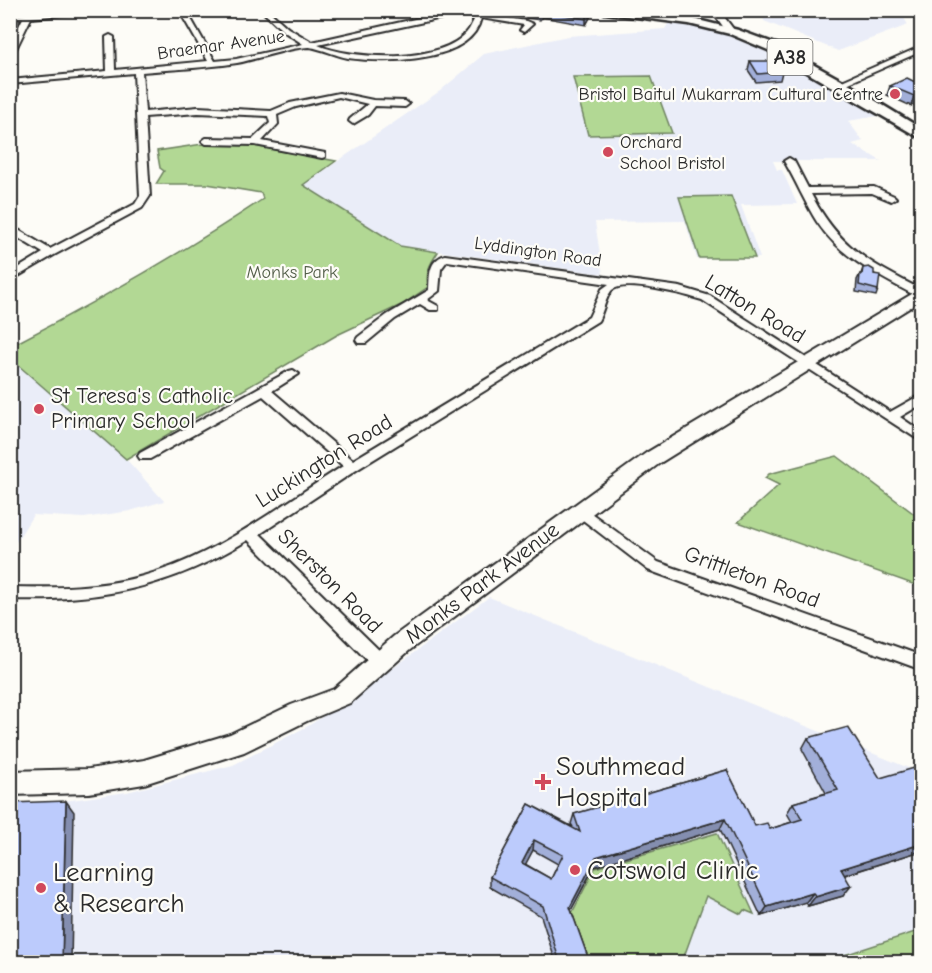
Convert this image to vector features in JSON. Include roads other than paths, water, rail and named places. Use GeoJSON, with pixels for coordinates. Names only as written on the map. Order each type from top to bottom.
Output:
{"type":"FeatureCollection","features":[{"type":"Feature","properties":{"kind":"main road","name":"A38"},"geometry":{"type":"LineString","coordinates":[[605,10],[686,20],[732,31],[772,47],[839,84],[921,135]]}},
{"type":"Feature","properties":{"kind":"main road","name":"A38"},"geometry":{"type":"LineString","coordinates":[[686,20],[732,31]]}},
{"type":"Feature","properties":{"kind":"street"},"geometry":{"type":"LineString","coordinates":[[10,17],[30,13],[109,10]]}},
{"type":"Feature","properties":{"kind":"street"},"geometry":{"type":"LineString","coordinates":[[182,10],[213,63]]}},
{"type":"Feature","properties":{"kind":"street"},"geometry":{"type":"LineString","coordinates":[[264,10],[281,26],[314,45],[331,52],[360,58],[392,58],[424,54],[463,38],[476,26],[478,19],[476,15]]}},
{"type":"Feature","properties":{"kind":"street"},"geometry":{"type":"LineString","coordinates":[[467,10],[476,15],[529,24],[524,30]]}},
{"type":"Feature","properties":{"kind":"street","name":"Braemar Avenue"},"geometry":{"type":"LineString","coordinates":[[10,82],[213,63],[314,45],[467,10]]}},
{"type":"Feature","properties":{"kind":"street"},"geometry":{"type":"LineString","coordinates":[[10,53],[30,13]]}},
{"type":"Feature","properties":{"kind":"street"},"geometry":{"type":"LineString","coordinates":[[709,24],[718,22],[720,14]]}},
{"type":"Feature","properties":{"kind":"street"},"geometry":{"type":"LineString","coordinates":[[720,14],[732,31]]}},
{"type":"Feature","properties":{"kind":"street"},"geometry":{"type":"LineString","coordinates":[[110,37],[111,74]]}},
{"type":"Feature","properties":{"kind":"street"},"geometry":{"type":"LineString","coordinates":[[839,84],[921,48]]}},
{"type":"Feature","properties":{"kind":"street"},"geometry":{"type":"LineString","coordinates":[[10,278],[50,253],[140,206],[145,196],[138,71]]}},
{"type":"Feature","properties":{"kind":"street"},"geometry":{"type":"LineString","coordinates":[[140,115],[198,110],[272,114],[292,105],[336,96],[373,103],[405,104]]}},
{"type":"Feature","properties":{"kind":"street"},"geometry":{"type":"LineString","coordinates":[[362,124],[348,120],[364,113],[373,103]]}},
{"type":"Feature","properties":{"kind":"street"},"geometry":{"type":"LineString","coordinates":[[255,142],[274,124],[272,114]]}},
{"type":"Feature","properties":{"kind":"street"},"geometry":{"type":"LineString","coordinates":[[206,141],[255,142],[322,155]]}},
{"type":"Feature","properties":{"kind":"street"},"geometry":{"type":"LineString","coordinates":[[789,161],[827,229],[848,252],[858,260],[921,294]]}},
{"type":"Feature","properties":{"kind":"street"},"geometry":{"type":"LineString","coordinates":[[806,191],[874,190],[891,198]]}},
{"type":"Feature","properties":{"kind":"street"},"geometry":{"type":"LineString","coordinates":[[10,228],[50,253]]}},
{"type":"Feature","properties":{"kind":"street","name":"Lyddington Road"},"geometry":{"type":"LineString","coordinates":[[365,333],[434,291],[433,273],[439,262],[445,258],[680,290]]}},
{"type":"Feature","properties":{"kind":"street","name":"Luckington Road"},"geometry":{"type":"LineString","coordinates":[[10,594],[57,595],[112,588],[158,578],[250,533],[352,466],[594,319],[607,289],[620,282]]}},
{"type":"Feature","properties":{"kind":"street","name":"Latton Road"},"geometry":{"type":"LineString","coordinates":[[680,290],[706,298],[921,438]]}},
{"type":"Feature","properties":{"kind":"street","name":"Monks Park Avenue"},"geometry":{"type":"LineString","coordinates":[[10,783],[89,781],[144,772],[235,744],[299,713],[342,696],[379,661],[653,458],[921,294]]}},
{"type":"Feature","properties":{"kind":"street"},"geometry":{"type":"LineString","coordinates":[[420,300],[434,308]]}},
{"type":"Feature","properties":{"kind":"street"},"geometry":{"type":"LineString","coordinates":[[145,456],[163,449],[293,374]]}},
{"type":"Feature","properties":{"kind":"street"},"geometry":{"type":"LineString","coordinates":[[264,390],[352,466]]}},
{"type":"Feature","properties":{"kind":"street"},"geometry":{"type":"LineString","coordinates":[[891,417],[921,398]]}},
{"type":"Feature","properties":{"kind":"street","name":"Grittleton Road"},"geometry":{"type":"LineString","coordinates":[[580,510],[653,566],[921,663]]}},
{"type":"Feature","properties":{"kind":"street","name":"Sherston Road"},"geometry":{"type":"LineString","coordinates":[[250,533],[379,661]]}},
{"type":"Feature","properties":{"kind":"place","name":"Bristol Baitul Mukarram Cultural Centre"},"geometry":{"type":"Point","coordinates":[895,94]}},
{"type":"Feature","properties":{"kind":"place","name":"Orchard School Bristol"},"geometry":{"type":"Point","coordinates":[608,152]}},
{"type":"Feature","properties":{"kind":"place","name":"St Teresa's Catholic Primary School"},"geometry":{"type":"Point","coordinates":[39,409]}},
{"type":"Feature","properties":{"kind":"place","name":"Southmead Hospital"},"geometry":{"type":"Point","coordinates":[543,782]}},
{"type":"Feature","properties":{"kind":"place","name":"Cotswold Clinic"},"geometry":{"type":"Point","coordinates":[575,870]}},
{"type":"Feature","properties":{"kind":"place","name":"Learning & Research"},"geometry":{"type":"Point","coordinates":[41,888]}},
{"type":"Feature","properties":{"kind":"park label","name":"Monks Park"},"geometry":{"type":"Point","coordinates":[292,272]}}]}
